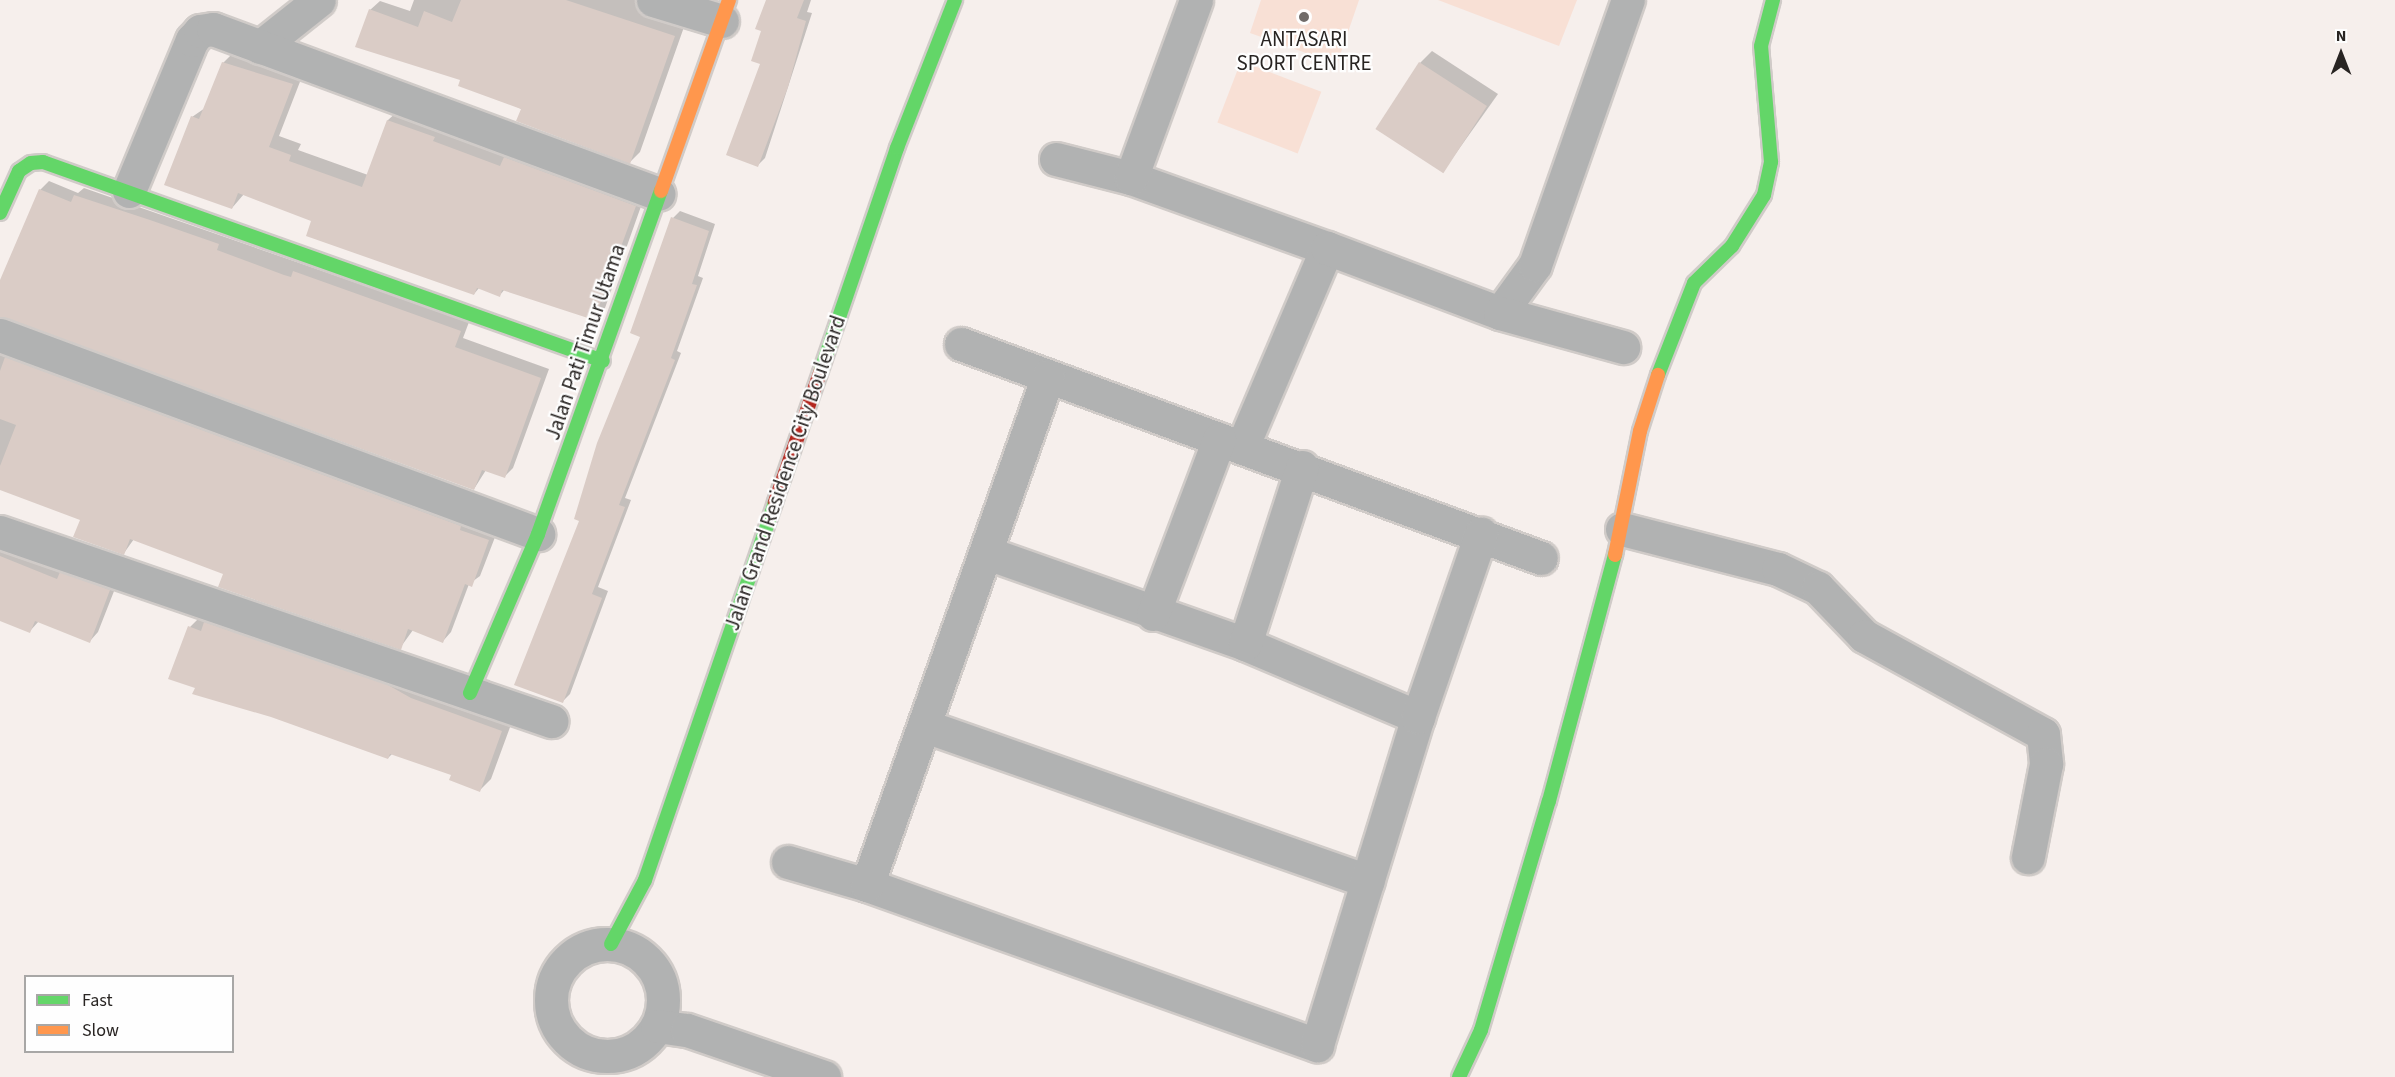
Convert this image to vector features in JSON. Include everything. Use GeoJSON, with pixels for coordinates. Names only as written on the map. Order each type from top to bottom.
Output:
{"type":"FeatureCollection","features":[{"type":"Feature","properties":{"kind":"street"},"geometry":{"type":"LineString","coordinates":[[260,47],[319,0]]}},
{"type":"Feature","properties":{"kind":"street"},"geometry":{"type":"LineString","coordinates":[[653,0],[725,11]]}},
{"type":"Feature","properties":{"kind":"street","name":"Jalan Grand Residence City Boulevard"},"geometry":{"type":"LineString","coordinates":[[611,944],[645,880],[897,148],[955,0]]}},
{"type":"Feature","properties":{"kind":"street"},"geometry":{"type":"LineString","coordinates":[[1131,178],[1196,0]]}},
{"type":"Feature","properties":{"kind":"street"},"geometry":{"type":"LineString","coordinates":[[1500,313],[1535,265],[1628,0]]}},
{"type":"Feature","properties":{"kind":"street"},"geometry":{"type":"LineString","coordinates":[[1459,1077],[1480,1030],[1508,944],[1622,529],[1640,431],[1665,355],[1694,282],[1732,246],[1764,195],[1771,162],[1761,46],[1773,0]]}},
{"type":"Feature","properties":{"kind":"street","name":"Jalan Pati Timur Utama"},"geometry":{"type":"LineString","coordinates":[[470,693],[538,534],[603,361],[658,194],[725,11]]}},
{"type":"Feature","properties":{"kind":"street"},"geometry":{"type":"LineString","coordinates":[[129,192],[192,40],[200,31],[213,29],[658,194]]}},
{"type":"Feature","properties":{"kind":"street"},"geometry":{"type":"LineString","coordinates":[[1056,159],[1131,178],[1500,313],[1623,347]]}},
{"type":"Feature","properties":{"kind":"street"},"geometry":{"type":"LineString","coordinates":[[0,213],[19,171],[31,163],[43,162],[603,361]]}},
{"type":"Feature","properties":{"kind":"street"},"geometry":{"type":"LineString","coordinates":[[1153,614],[1230,443],[1327,248]]}},
{"type":"Feature","properties":{"kind":"street"},"geometry":{"type":"LineString","coordinates":[[0,335],[538,534]]}},
{"type":"Feature","properties":{"kind":"street"},"geometry":{"type":"LineString","coordinates":[[961,344],[1230,443],[1302,467],[1540,558]]}},
{"type":"Feature","properties":{"kind":"street"},"geometry":{"type":"LineString","coordinates":[[867,885],[987,553],[1048,376]]}},
{"type":"Feature","properties":{"kind":"street"},"geometry":{"type":"LineString","coordinates":[[1245,644],[1302,467]]}},
{"type":"Feature","properties":{"kind":"street"},"geometry":{"type":"LineString","coordinates":[[1622,529],[1778,569],[1818,588],[1864,636],[2043,734],[2046,764],[2028,857]]}},
{"type":"Feature","properties":{"kind":"street"},"geometry":{"type":"LineString","coordinates":[[0,532],[551,721]]}},
{"type":"Feature","properties":{"kind":"street"},"geometry":{"type":"LineString","coordinates":[[788,862],[867,885],[1317,1045],[1419,717],[1480,534]]}},
{"type":"Feature","properties":{"kind":"street"},"geometry":{"type":"LineString","coordinates":[[987,553],[1153,614],[1245,644],[1419,717]]}},
{"type":"Feature","properties":{"kind":"street"},"geometry":{"type":"LineString","coordinates":[[925,726],[1368,881]]}},
{"type":"Feature","properties":{"kind":"street"},"geometry":{"type":"LineString","coordinates":[[611,944],[633,950],[650,964],[660,983],[663,1005],[657,1026],[643,1043],[624,1054],[602,1056],[581,1050],[564,1036],[553,1017],[551,996],[557,974],[570,957],[590,947],[611,944]]}},
{"type":"Feature","properties":{"kind":"street"},"geometry":{"type":"LineString","coordinates":[[657,1026],[687,1030],[824,1077]]}},
{"type":"Feature","properties":{"kind":"shaded area","name":"ANTASARI SPORT CENTRE"},"geometry":{"type":"Polygon","coordinates":[[[1261,0],[1359,0],[1337,64],[1250,33],[1261,0]]]}},
{"type":"Feature","properties":{"kind":"shaded area"},"geometry":{"type":"Polygon","coordinates":[[[1438,0],[1577,0],[1559,46],[1438,0]]]}},
{"type":"Feature","properties":{"kind":"shaded area"},"geometry":{"type":"Polygon","coordinates":[[[1241,61],[1321,92],[1298,153],[1217,123],[1241,61]]]}},
{"type":"Feature","properties":{"kind":"building"},"geometry":{"type":"Polygon","coordinates":[[[461,0],[566,0],[675,36],[630,164],[516,121],[521,109],[458,86],[460,80],[355,47],[369,9],[418,27],[424,11],[452,22],[461,0]]]}},
{"type":"Feature","properties":{"kind":"building"},"geometry":{"type":"Polygon","coordinates":[[[766,0],[804,0],[797,18],[806,21],[788,87],[758,167],[726,155],[760,64],[751,61],[761,31],[755,29],[766,0]]]}},
{"type":"Feature","properties":{"kind":"building"},"geometry":{"type":"Polygon","coordinates":[[[222,62],[293,84],[269,147],[291,155],[289,161],[362,187],[387,120],[435,137],[433,141],[500,166],[504,157],[636,206],[594,320],[502,290],[500,297],[477,288],[474,295],[306,236],[311,221],[238,193],[232,209],[164,185],[191,116],[199,119],[222,62]]]}},
{"type":"Feature","properties":{"kind":"building"},"geometry":{"type":"Polygon","coordinates":[[[1419,62],[1487,106],[1443,173],[1375,129],[1419,62]]]}},
{"type":"Feature","properties":{"kind":"building"},"geometry":{"type":"Polygon","coordinates":[[[39,189],[71,202],[74,195],[150,220],[219,244],[217,250],[284,275],[291,277],[293,271],[461,331],[455,347],[541,378],[505,478],[482,470],[474,490],[0,317],[0,280],[39,189]]]}},
{"type":"Feature","properties":{"kind":"building"},"geometry":{"type":"Polygon","coordinates":[[[671,217],[709,231],[692,284],[697,285],[671,358],[675,360],[619,505],[625,507],[592,594],[602,598],[563,703],[514,685],[579,521],[574,519],[597,443],[640,337],[630,333],[671,217]]]}},
{"type":"Feature","properties":{"kind":"building"},"geometry":{"type":"Polygon","coordinates":[[[5,357],[461,526],[460,530],[489,540],[472,587],[465,584],[443,643],[408,629],[401,650],[218,587],[223,574],[130,539],[124,555],[73,537],[80,520],[0,490],[0,466],[16,425],[0,419],[0,371],[5,357]]]}},
{"type":"Feature","properties":{"kind":"building"},"geometry":{"type":"Polygon","coordinates":[[[0,556],[57,579],[60,572],[110,590],[90,643],[35,621],[30,633],[0,621],[0,556]]]}},
{"type":"Feature","properties":{"kind":"building"},"geometry":{"type":"Polygon","coordinates":[[[204,622],[388,685],[411,698],[502,731],[480,792],[449,780],[451,775],[390,754],[388,759],[271,717],[192,694],[195,688],[168,679],[188,626],[201,631],[204,622]]]}},
{"type":"Feature","properties":{"kind":"traffic: fast"},"geometry":{"type":"LineString","coordinates":[[820,373],[897,148],[955,0]]}},
{"type":"Feature","properties":{"kind":"traffic: fast"},"geometry":{"type":"LineString","coordinates":[[1658,375],[1694,283],[1732,246],[1764,195],[1771,162],[1761,46],[1773,0]]}},
{"type":"Feature","properties":{"kind":"traffic: fast"},"geometry":{"type":"LineString","coordinates":[[0,213],[19,171],[31,163],[43,162],[603,361]]}},
{"type":"Feature","properties":{"kind":"traffic: fast"},"geometry":{"type":"LineString","coordinates":[[470,693],[538,534],[661,191]]}},
{"type":"Feature","properties":{"kind":"traffic: fast"},"geometry":{"type":"LineString","coordinates":[[611,944],[645,880],[775,502]]}},
{"type":"Feature","properties":{"kind":"traffic: fast"},"geometry":{"type":"LineString","coordinates":[[1459,1077],[1481,1030],[1549,801],[1615,555]]}},
{"type":"Feature","properties":{"kind":"traffic: slow"},"geometry":{"type":"LineString","coordinates":[[661,191],[729,0]]}},
{"type":"Feature","properties":{"kind":"traffic: slow"},"geometry":{"type":"LineString","coordinates":[[1615,555],[1640,431],[1658,375]]}},
{"type":"Feature","properties":{"kind":"traffic: jam"},"geometry":{"type":"LineString","coordinates":[[775,502],[820,373]]}},
{"type":"Feature","properties":{"kind":"place","name":"ANTASARI SPORT CENTRE"},"geometry":{"type":"Point","coordinates":[1304,17]}}]}
